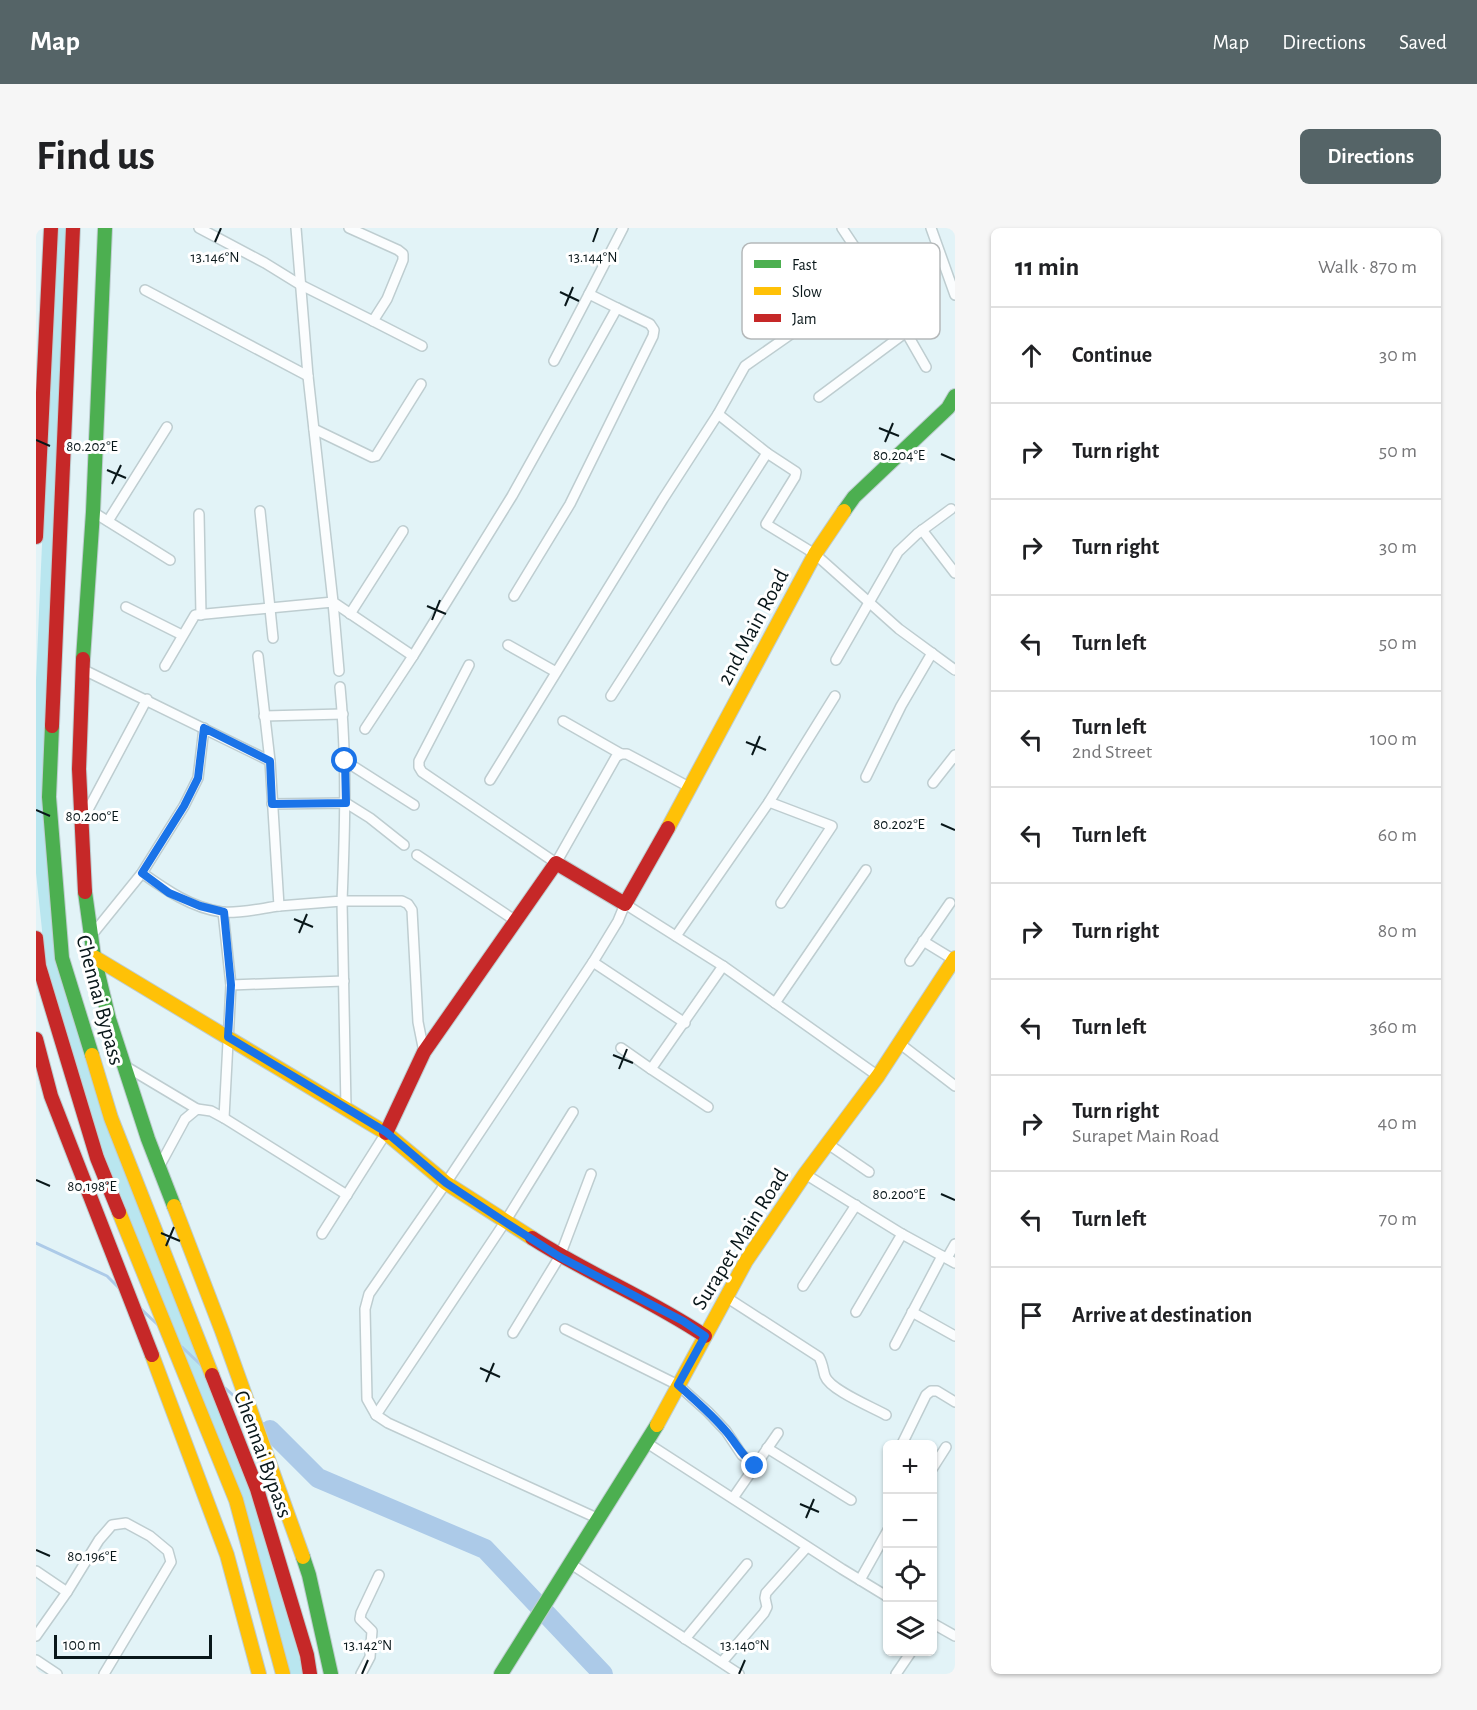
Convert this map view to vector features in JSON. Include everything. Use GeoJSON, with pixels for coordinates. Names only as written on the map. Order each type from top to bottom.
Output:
{"type":"FeatureCollection","features":[{"type":"Feature","properties":{"kind":"main road"},"geometry":{"type":"LineString","coordinates":[[36,537],[51,228]]}},
{"type":"Feature","properties":{"kind":"main road","name":"Chennai Bypass"},"geometry":{"type":"LineString","coordinates":[[73,228],[49,796],[62,958],[111,1118],[257,1489],[310,1674]]}},
{"type":"Feature","properties":{"kind":"main road"},"geometry":{"type":"LineString","coordinates":[[105,228],[99,322],[93,512],[82,669],[79,769],[83,873],[94,957],[109,1018],[159,1167],[222,1331],[309,1575],[331,1674]]}},
{"type":"Feature","properties":{"kind":"main road","name":"2nd Main Road"},"geometry":{"type":"LineString","coordinates":[[625,904],[691,788],[815,554],[854,497],[948,408],[955,396]]}},
{"type":"Feature","properties":{"kind":"main road"},"geometry":{"type":"LineString","coordinates":[[386,1132],[424,1052],[556,863],[625,904]]}},
{"type":"Feature","properties":{"kind":"main road","name":"Chennai Bypass"},"geometry":{"type":"LineString","coordinates":[[36,938],[39,966],[97,1158],[236,1500],[283,1674]]}},
{"type":"Feature","properties":{"kind":"main road"},"geometry":{"type":"LineString","coordinates":[[94,957],[386,1132],[446,1183],[560,1257],[658,1306],[705,1336]]}},
{"type":"Feature","properties":{"kind":"main road","name":"Surapet Main Road"},"geometry":{"type":"LineString","coordinates":[[501,1674],[647,1443],[746,1261],[805,1174],[878,1076],[954,959]]}},
{"type":"Feature","properties":{"kind":"main road"},"geometry":{"type":"LineString","coordinates":[[36,1039],[51,1096],[134,1306],[227,1555],[259,1674]]}},
{"type":"Feature","properties":{"kind":"street"},"geometry":{"type":"LineString","coordinates":[[199,228],[299,284],[422,346]]}},
{"type":"Feature","properties":{"kind":"street"},"geometry":{"type":"LineString","coordinates":[[296,228],[299,284],[339,671]]}},
{"type":"Feature","properties":{"kind":"street"},"geometry":{"type":"LineString","coordinates":[[349,228],[398,249],[403,254],[403,260],[387,299],[373,321]]}},
{"type":"Feature","properties":{"kind":"street"},"geometry":{"type":"LineString","coordinates":[[554,361],[624,228]]}},
{"type":"Feature","properties":{"kind":"street"},"geometry":{"type":"LineString","coordinates":[[842,228],[852,243]]}},
{"type":"Feature","properties":{"kind":"street"},"geometry":{"type":"LineString","coordinates":[[931,228],[937,243]]}},
{"type":"Feature","properties":{"kind":"street"},"geometry":{"type":"LineString","coordinates":[[940,250],[953,283],[955,295]]}},
{"type":"Feature","properties":{"kind":"street"},"geometry":{"type":"LineString","coordinates":[[145,290],[308,375]]}},
{"type":"Feature","properties":{"kind":"street"},"geometry":{"type":"LineString","coordinates":[[514,596],[570,504],[654,330],[650,324],[589,294]]}},
{"type":"Feature","properties":{"kind":"street"},"geometry":{"type":"LineString","coordinates":[[365,729],[512,496],[617,308]]}},
{"type":"Feature","properties":{"kind":"street"},"geometry":{"type":"LineString","coordinates":[[490,780],[718,414],[745,366],[784,339]]}},
{"type":"Feature","properties":{"kind":"street"},"geometry":{"type":"LineString","coordinates":[[819,397],[896,339]]}},
{"type":"Feature","properties":{"kind":"street"},"geometry":{"type":"LineString","coordinates":[[908,339],[926,367]]}},
{"type":"Feature","properties":{"kind":"street"},"geometry":{"type":"LineString","coordinates":[[314,429],[372,457],[376,456],[421,384]]}},
{"type":"Feature","properties":{"kind":"street"},"geometry":{"type":"LineString","coordinates":[[718,414],[766,453],[796,472],[766,524],[815,554],[898,629],[955,670]]}},
{"type":"Feature","properties":{"kind":"street"},"geometry":{"type":"LineString","coordinates":[[108,521],[167,428]]}},
{"type":"Feature","properties":{"kind":"street"},"geometry":{"type":"LineString","coordinates":[[611,696],[766,453]]}},
{"type":"Feature","properties":{"kind":"street"},"geometry":{"type":"LineString","coordinates":[[836,660],[871,603],[898,552],[922,530],[951,509]]}},
{"type":"Feature","properties":{"kind":"street"},"geometry":{"type":"LineString","coordinates":[[260,511],[273,638]]}},
{"type":"Feature","properties":{"kind":"street"},"geometry":{"type":"LineString","coordinates":[[93,512],[170,560]]}},
{"type":"Feature","properties":{"kind":"street"},"geometry":{"type":"LineString","coordinates":[[199,514],[201,615]]}},
{"type":"Feature","properties":{"kind":"street"},"geometry":{"type":"LineString","coordinates":[[922,530],[955,573]]}},
{"type":"Feature","properties":{"kind":"street"},"geometry":{"type":"LineString","coordinates":[[350,614],[404,531]]}},
{"type":"Feature","properties":{"kind":"street"},"geometry":{"type":"LineString","coordinates":[[165,666],[193,616],[333,602],[413,656]]}},
{"type":"Feature","properties":{"kind":"street"},"geometry":{"type":"LineString","coordinates":[[126,607],[182,635]]}},
{"type":"Feature","properties":{"kind":"street"},"geometry":{"type":"LineString","coordinates":[[508,645],[556,672]]}},
{"type":"Feature","properties":{"kind":"street"},"geometry":{"type":"LineString","coordinates":[[866,777],[901,706],[932,653]]}},
{"type":"Feature","properties":{"kind":"street"},"geometry":{"type":"LineString","coordinates":[[258,656],[270,761],[279,906]]}},
{"type":"Feature","properties":{"kind":"street"},"geometry":{"type":"LineString","coordinates":[[469,665],[419,761],[419,767],[422,772],[556,863],[616,757],[621,754]]}},
{"type":"Feature","properties":{"kind":"street"},"geometry":{"type":"LineString","coordinates":[[82,669],[270,761]]}},
{"type":"Feature","properties":{"kind":"street"},"geometry":{"type":"LineString","coordinates":[[340,687],[346,803],[342,902],[346,1108]]}},
{"type":"Feature","properties":{"kind":"street"},"geometry":{"type":"LineString","coordinates":[[676,936],[769,802],[835,696]]}},
{"type":"Feature","properties":{"kind":"street"},"geometry":{"type":"LineString","coordinates":[[81,823],[147,699]]}},
{"type":"Feature","properties":{"kind":"street"},"geometry":{"type":"LineString","coordinates":[[264,716],[343,714]]}},
{"type":"Feature","properties":{"kind":"street"},"geometry":{"type":"LineString","coordinates":[[563,721],[621,754],[627,754],[691,788]]}},
{"type":"Feature","properties":{"kind":"street"},"geometry":{"type":"LineString","coordinates":[[91,936],[142,873],[184,806],[198,778],[204,728]]}},
{"type":"Feature","properties":{"kind":"street"},"geometry":{"type":"LineString","coordinates":[[933,783],[955,755]]}},
{"type":"Feature","properties":{"kind":"street"},"geometry":{"type":"LineString","coordinates":[[345,761],[414,804]]}},
{"type":"Feature","properties":{"kind":"street"},"geometry":{"type":"LineString","coordinates":[[769,802],[832,826],[781,903]]}},
{"type":"Feature","properties":{"kind":"street"},"geometry":{"type":"LineString","coordinates":[[272,804],[346,803],[370,818],[404,845]]}},
{"type":"Feature","properties":{"kind":"street"},"geometry":{"type":"LineString","coordinates":[[417,855],[516,921]]}},
{"type":"Feature","properties":{"kind":"street"},"geometry":{"type":"LineString","coordinates":[[775,1003],[866,870]]}},
{"type":"Feature","properties":{"kind":"street"},"geometry":{"type":"LineString","coordinates":[[142,873],[169,893],[200,906],[224,912],[342,902],[402,901],[408,904],[412,910],[418,1022],[424,1052]]}},
{"type":"Feature","properties":{"kind":"street"},"geometry":{"type":"LineString","coordinates":[[910,961],[950,903]]}},
{"type":"Feature","properties":{"kind":"street"},"geometry":{"type":"LineString","coordinates":[[599,1518],[388,1424],[376,1414],[367,1398],[365,1310],[369,1294],[593,962],[618,921],[625,904],[723,966],[878,1076]]}},
{"type":"Feature","properties":{"kind":"street"},"geometry":{"type":"LineString","coordinates":[[224,912],[231,985],[224,1118]]}},
{"type":"Feature","properties":{"kind":"street"},"geometry":{"type":"LineString","coordinates":[[923,941],[954,959]]}},
{"type":"Feature","properties":{"kind":"street"},"geometry":{"type":"LineString","coordinates":[[593,962],[685,1023]]}},
{"type":"Feature","properties":{"kind":"street"},"geometry":{"type":"LineString","coordinates":[[651,1069],[723,966]]}},
{"type":"Feature","properties":{"kind":"street"},"geometry":{"type":"LineString","coordinates":[[231,985],[344,981]]}},
{"type":"Feature","properties":{"kind":"street"},"geometry":{"type":"LineString","coordinates":[[899,1043],[955,1086]]}},
{"type":"Feature","properties":{"kind":"street"},"geometry":{"type":"LineString","coordinates":[[621,1048],[708,1107]]}},
{"type":"Feature","properties":{"kind":"street"},"geometry":{"type":"LineString","coordinates":[[125,1066],[198,1109],[211,1111],[224,1118],[347,1195]]}},
{"type":"Feature","properties":{"kind":"street"},"geometry":{"type":"LineString","coordinates":[[159,1167],[185,1119],[198,1109]]}},
{"type":"Feature","properties":{"kind":"street"},"geometry":{"type":"LineString","coordinates":[[376,1414],[505,1222],[573,1112]]}},
{"type":"Feature","properties":{"kind":"street"},"geometry":{"type":"LineString","coordinates":[[322,1234],[386,1132]]}},
{"type":"Feature","properties":{"kind":"street"},"geometry":{"type":"LineString","coordinates":[[828,1144],[869,1172]]}},
{"type":"Feature","properties":{"kind":"street"},"geometry":{"type":"LineString","coordinates":[[513,1333],[560,1257],[591,1174]]}},
{"type":"Feature","properties":{"kind":"street"},"geometry":{"type":"LineString","coordinates":[[805,1174],[902,1234],[948,1259]]}},
{"type":"Feature","properties":{"kind":"street"},"geometry":{"type":"LineString","coordinates":[[803,1286],[856,1205]]}},
{"type":"Feature","properties":{"kind":"street"},"geometry":{"type":"LineString","coordinates":[[856,1312],[902,1234]]}},
{"type":"Feature","properties":{"kind":"street"},"geometry":{"type":"LineString","coordinates":[[895,1345],[912,1312],[948,1259],[955,1244]]}},
{"type":"Feature","properties":{"kind":"street"},"geometry":{"type":"LineString","coordinates":[[726,1297],[819,1357],[824,1366],[825,1376],[831,1385],[886,1415]]}},
{"type":"Feature","properties":{"kind":"street"},"geometry":{"type":"LineString","coordinates":[[912,1312],[955,1336]]}},
{"type":"Feature","properties":{"kind":"street"},"geometry":{"type":"LineString","coordinates":[[566,1329],[678,1385],[708,1412],[726,1431],[742,1455],[755,1466]]}},
{"type":"Feature","properties":{"kind":"street"},"geometry":{"type":"LineString","coordinates":[[904,1440],[926,1395],[931,1391],[937,1391],[955,1402]]}},
{"type":"Feature","properties":{"kind":"street"},"geometry":{"type":"LineString","coordinates":[[733,1498],[778,1433]]}},
{"type":"Feature","properties":{"kind":"street"},"geometry":{"type":"LineString","coordinates":[[647,1443],[883,1594]]}},
{"type":"Feature","properties":{"kind":"street"},"geometry":{"type":"LineString","coordinates":[[937,1462],[946,1447]]}},
{"type":"Feature","properties":{"kind":"street"},"geometry":{"type":"LineString","coordinates":[[767,1448],[851,1500]]}},
{"type":"Feature","properties":{"kind":"street"},"geometry":{"type":"LineString","coordinates":[[36,1636],[99,1540],[112,1525],[126,1523],[150,1536],[168,1551],[171,1562],[104,1674]]}},
{"type":"Feature","properties":{"kind":"street"},"geometry":{"type":"LineString","coordinates":[[860,1580],[883,1539]]}},
{"type":"Feature","properties":{"kind":"street"},"geometry":{"type":"LineString","coordinates":[[722,1662],[764,1612],[767,1607],[766,1593],[807,1546]]}},
{"type":"Feature","properties":{"kind":"street"},"geometry":{"type":"LineString","coordinates":[[571,1564],[739,1674]]}},
{"type":"Feature","properties":{"kind":"street"},"geometry":{"type":"LineString","coordinates":[[685,1639],[747,1564]]}},
{"type":"Feature","properties":{"kind":"street"},"geometry":{"type":"LineString","coordinates":[[36,1571],[67,1592]]}},
{"type":"Feature","properties":{"kind":"street"},"geometry":{"type":"LineString","coordinates":[[361,1674],[370,1657],[372,1631],[360,1618],[379,1575]]}},
{"type":"Feature","properties":{"kind":"street"},"geometry":{"type":"LineString","coordinates":[[937,1625],[955,1636]]}},
{"type":"Feature","properties":{"kind":"street"},"geometry":{"type":"LineString","coordinates":[[896,1674],[908,1656]]}},
{"type":"Feature","properties":{"kind":"street"},"geometry":{"type":"LineString","coordinates":[[36,1660],[57,1674]]}},
{"type":"Feature","properties":{"kind":"shaded area"},"geometry":{"type":"Polygon","coordinates":[[[56,228],[68,228],[51,667],[57,956],[254,1493],[304,1674],[287,1674],[266,1590],[102,1154],[43,969],[42,930],[36,873],[36,680],[56,228]]]}},
{"type":"Feature","properties":{"kind":"waterway"},"geometry":{"type":"LineString","coordinates":[[36,1243],[107,1276],[122,1291]]}},
{"type":"Feature","properties":{"kind":"waterway"},"geometry":{"type":"LineString","coordinates":[[140,1308],[157,1324]]}},
{"type":"Feature","properties":{"kind":"waterway"},"geometry":{"type":"LineString","coordinates":[[182,1347],[201,1365]]}},
{"type":"Feature","properties":{"kind":"waterway"},"geometry":{"type":"LineString","coordinates":[[225,1388],[243,1404]]}},
{"type":"Feature","properties":{"kind":"waterway"},"geometry":{"type":"LineString","coordinates":[[260,1421],[270,1430]]}},
{"type":"Feature","properties":{"kind":"waterway"},"geometry":{"type":"LineString","coordinates":[[270,1430],[318,1478],[485,1549],[603,1674]]}},
{"type":"Feature","properties":{"kind":"traffic: fast"},"geometry":{"type":"LineString","coordinates":[[83,659],[93,512],[105,228]]}},
{"type":"Feature","properties":{"kind":"traffic: fast"},"geometry":{"type":"LineString","coordinates":[[844,511],[854,497],[948,408],[955,396]]}},
{"type":"Feature","properties":{"kind":"traffic: fast"},"geometry":{"type":"LineString","coordinates":[[52,726],[49,797],[62,958],[92,1055]]}},
{"type":"Feature","properties":{"kind":"traffic: fast"},"geometry":{"type":"LineString","coordinates":[[85,892],[94,957],[109,1019],[148,1139],[174,1206]]}},
{"type":"Feature","properties":{"kind":"traffic: fast"},"geometry":{"type":"LineString","coordinates":[[501,1674],[657,1425]]}},
{"type":"Feature","properties":{"kind":"traffic: fast"},"geometry":{"type":"LineString","coordinates":[[303,1557],[331,1674]]}},
{"type":"Feature","properties":{"kind":"traffic: slow"},"geometry":{"type":"LineString","coordinates":[[668,828],[815,554],[844,511]]}},
{"type":"Feature","properties":{"kind":"traffic: slow"},"geometry":{"type":"LineString","coordinates":[[94,957],[386,1133],[446,1183],[532,1238]]}},
{"type":"Feature","properties":{"kind":"traffic: slow"},"geometry":{"type":"LineString","coordinates":[[657,1425],[746,1261],[805,1174],[878,1076],[955,958]]}},
{"type":"Feature","properties":{"kind":"traffic: slow"},"geometry":{"type":"LineString","coordinates":[[92,1055],[111,1118],[212,1375]]}},
{"type":"Feature","properties":{"kind":"traffic: slow"},"geometry":{"type":"LineString","coordinates":[[174,1206],[222,1331],[303,1557]]}},
{"type":"Feature","properties":{"kind":"traffic: slow"},"geometry":{"type":"LineString","coordinates":[[119,1212],[236,1500],[283,1674]]}},
{"type":"Feature","properties":{"kind":"traffic: slow"},"geometry":{"type":"LineString","coordinates":[[152,1355],[227,1555],[259,1674]]}},
{"type":"Feature","properties":{"kind":"traffic: jam"},"geometry":{"type":"LineString","coordinates":[[36,537],[51,228]]}},
{"type":"Feature","properties":{"kind":"traffic: jam"},"geometry":{"type":"LineString","coordinates":[[52,726],[73,228]]}},
{"type":"Feature","properties":{"kind":"traffic: jam"},"geometry":{"type":"LineString","coordinates":[[83,659],[79,769],[85,892]]}},
{"type":"Feature","properties":{"kind":"traffic: jam"},"geometry":{"type":"LineString","coordinates":[[386,1133],[424,1052],[556,863],[625,904],[668,828]]}},
{"type":"Feature","properties":{"kind":"traffic: jam"},"geometry":{"type":"LineString","coordinates":[[36,938],[39,966],[97,1158],[119,1212]]}},
{"type":"Feature","properties":{"kind":"traffic: jam"},"geometry":{"type":"LineString","coordinates":[[36,1039],[51,1096],[152,1355]]}},
{"type":"Feature","properties":{"kind":"traffic: jam"},"geometry":{"type":"LineString","coordinates":[[532,1238],[663,1310],[705,1336]]}},
{"type":"Feature","properties":{"kind":"traffic: jam"},"geometry":{"type":"LineString","coordinates":[[212,1375],[257,1489],[307,1655],[310,1674]]}},
{"type":"Feature","properties":{"kind":"route"},"geometry":{"type":"LineString","coordinates":[[345,761],[346,803],[272,804],[270,761],[204,728],[198,778],[184,806],[142,873],[169,893],[200,906],[224,912],[231,985],[228,1037],[386,1132],[446,1183],[560,1257],[658,1306],[705,1336],[678,1385],[708,1412],[733,1440],[738,1451],[755,1466]]}}]}
